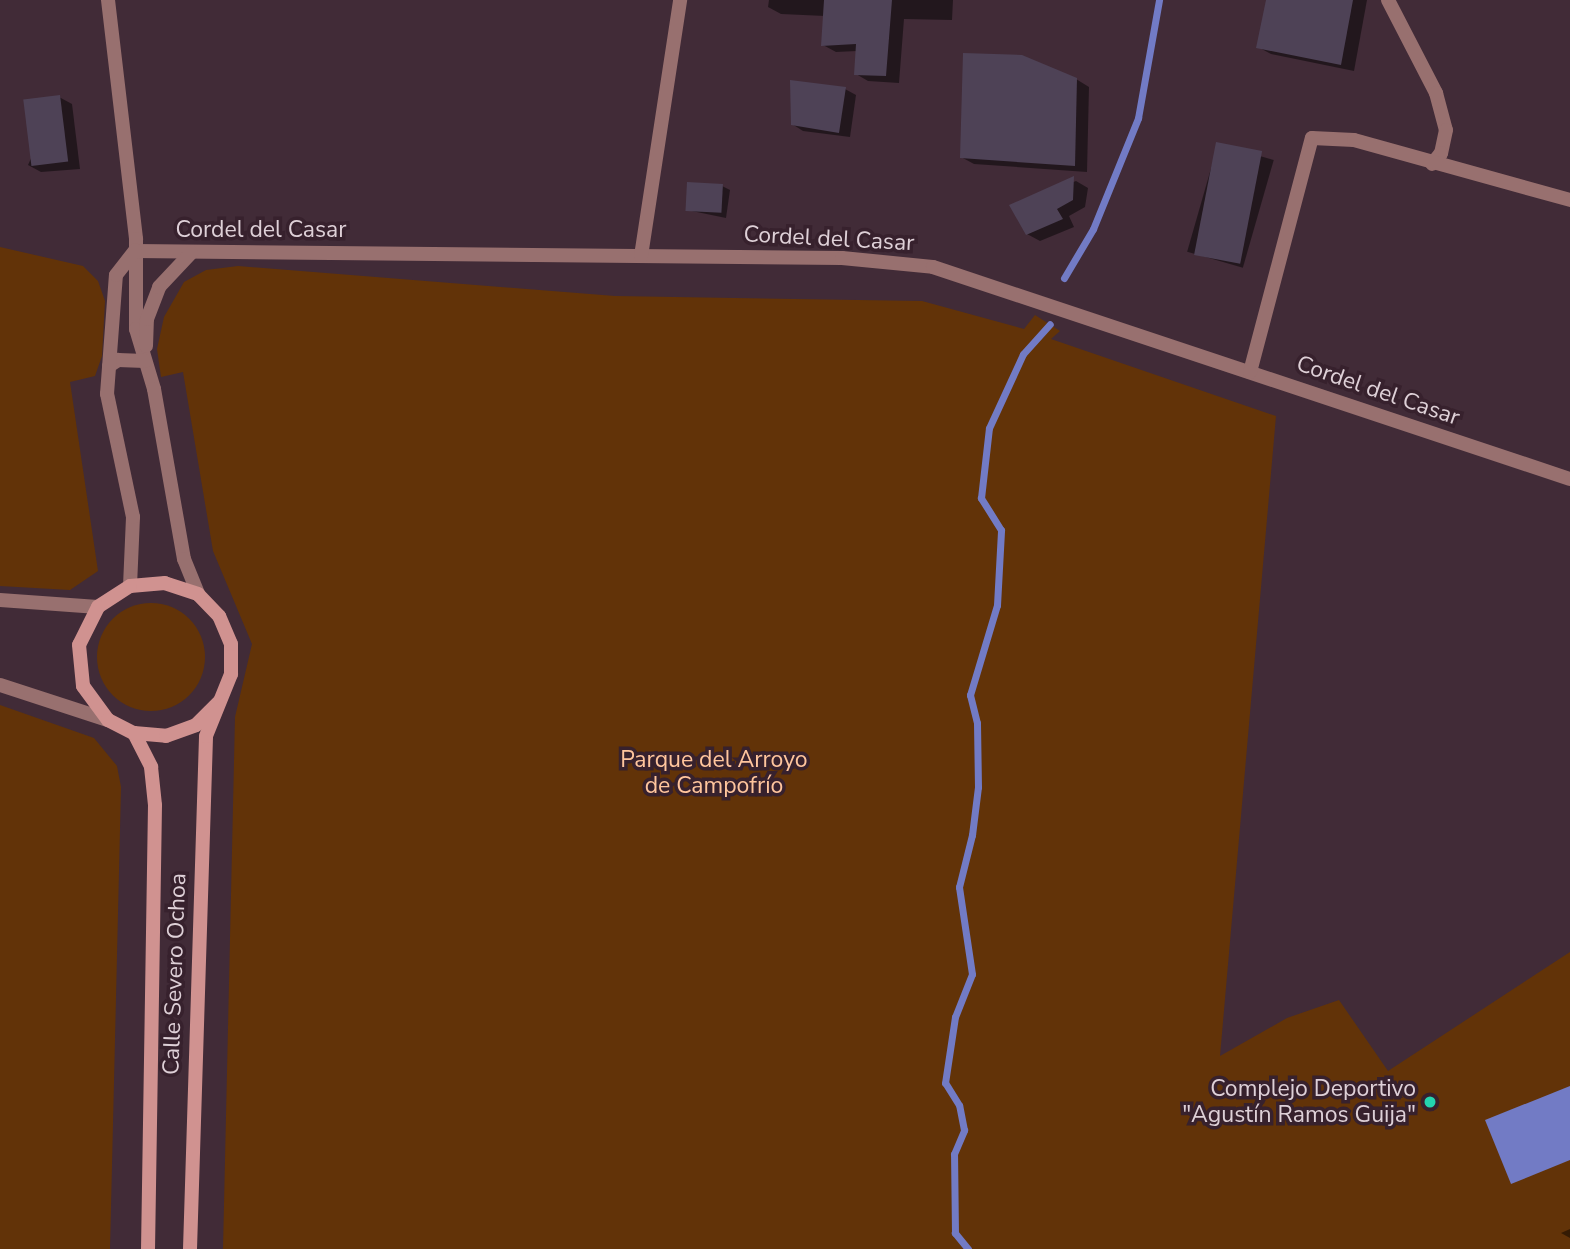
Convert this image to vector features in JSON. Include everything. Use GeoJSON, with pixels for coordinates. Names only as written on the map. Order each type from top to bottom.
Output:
{"type":"FeatureCollection","features":[{"type":"Feature","properties":{"kind":"main road"},"geometry":{"type":"LineString","coordinates":[[165,583],[198,594],[219,616],[231,644],[231,674],[219,702],[196,725],[166,736],[134,733],[108,720],[83,686],[79,645],[98,607],[130,586],[165,583]]}},
{"type":"Feature","properties":{"kind":"main road","name":"Calle Severo Ochoa"},"geometry":{"type":"LineString","coordinates":[[190,1249],[205,750],[219,702]]}},
{"type":"Feature","properties":{"kind":"main road","name":"Calle Severo Ochoa"},"geometry":{"type":"LineString","coordinates":[[134,733],[151,767],[155,805],[148,1249]]}},
{"type":"Feature","properties":{"kind":"street"},"geometry":{"type":"LineString","coordinates":[[108,0],[135,251],[136,329],[154,389],[173,511],[198,594]]}},
{"type":"Feature","properties":{"kind":"street"},"geometry":{"type":"LineString","coordinates":[[641,256],[680,0]]}},
{"type":"Feature","properties":{"kind":"street"},"geometry":{"type":"LineString","coordinates":[[1388,0],[1436,93],[1446,130],[1441,153],[1432,164]]}},
{"type":"Feature","properties":{"kind":"street"},"geometry":{"type":"LineString","coordinates":[[1250,372],[1312,138],[1354,140],[1432,164],[1570,200]]}},
{"type":"Feature","properties":{"kind":"street"},"geometry":{"type":"LineString","coordinates":[[130,586],[133,517],[107,394],[116,275],[135,251]]}},
{"type":"Feature","properties":{"kind":"street","name":"Cordel del Casar"},"geometry":{"type":"LineString","coordinates":[[135,251],[842,258],[933,267],[1570,479]]}},
{"type":"Feature","properties":{"kind":"street"},"geometry":{"type":"LineString","coordinates":[[145,361],[147,319],[159,286],[191,253]]}},
{"type":"Feature","properties":{"kind":"street"},"geometry":{"type":"LineString","coordinates":[[109,366],[118,360],[145,361]]}},
{"type":"Feature","properties":{"kind":"street"},"geometry":{"type":"LineString","coordinates":[[0,600],[98,607]]}},
{"type":"Feature","properties":{"kind":"street"},"geometry":{"type":"LineString","coordinates":[[0,685],[108,720]]}},
{"type":"Feature","properties":{"kind":"green space"},"geometry":{"type":"Polygon","coordinates":[[[0,247],[83,266],[98,281],[105,301],[102,356],[95,376],[70,382],[98,571],[70,590],[0,586],[0,247]]]}},
{"type":"Feature","properties":{"kind":"green space","name":"Parque del Arroyo de Campofrío"},"geometry":{"type":"Polygon","coordinates":[[[238,266],[615,296],[922,301],[1024,329],[1035,315],[1060,331],[1051,339],[1276,416],[1220,1056],[1287,1018],[1339,1000],[1388,1071],[1570,952],[1570,1249],[223,1249],[235,717],[252,644],[213,551],[183,372],[161,377],[157,349],[164,317],[184,282],[206,270],[238,266]]]}},
{"type":"Feature","properties":{"kind":"green space"},"geometry":{"type":"Polygon","coordinates":[[[151,603],[181,612],[189,619],[196,627],[205,657],[196,687],[189,695],[181,702],[151,711],[121,702],[113,695],[106,687],[97,657],[106,627],[113,619],[121,612],[151,603]]]}},
{"type":"Feature","properties":{"kind":"green space"},"geometry":{"type":"Polygon","coordinates":[[[0,705],[94,738],[117,766],[121,787],[110,1249],[0,1249],[0,705]]]}},
{"type":"Feature","properties":{"kind":"water"},"geometry":{"type":"Polygon","coordinates":[[[1570,1086],[1570,1160],[1511,1184],[1485,1120],[1570,1086]]]}},
{"type":"Feature","properties":{"kind":"building"},"geometry":{"type":"Polygon","coordinates":[[[824,0],[892,0],[886,76],[854,75],[856,44],[821,46],[824,0]]]}},
{"type":"Feature","properties":{"kind":"building"},"geometry":{"type":"Polygon","coordinates":[[[1266,0],[1353,0],[1341,65],[1256,48],[1266,0]]]}},
{"type":"Feature","properties":{"kind":"building"},"geometry":{"type":"Polygon","coordinates":[[[963,53],[1022,55],[1077,78],[1075,166],[960,158],[963,53]]]}},
{"type":"Feature","properties":{"kind":"building"},"geometry":{"type":"Polygon","coordinates":[[[790,80],[846,87],[839,133],[791,125],[790,80]]]}},
{"type":"Feature","properties":{"kind":"building"},"geometry":{"type":"Polygon","coordinates":[[[60,95],[68,162],[31,166],[23,100],[60,95]]]}},
{"type":"Feature","properties":{"kind":"building"},"geometry":{"type":"Polygon","coordinates":[[[1216,142],[1262,151],[1240,264],[1194,255],[1216,142]]]}},
{"type":"Feature","properties":{"kind":"building"},"geometry":{"type":"Polygon","coordinates":[[[1074,176],[1073,200],[1057,209],[1063,219],[1026,235],[1009,205],[1074,176]]]}},
{"type":"Feature","properties":{"kind":"building"},"geometry":{"type":"Polygon","coordinates":[[[687,182],[723,184],[721,213],[685,211],[687,182]]]}},
{"type":"Feature","properties":{"kind":"waterway"},"geometry":{"type":"LineString","coordinates":[[1064,278],[1093,229],[1138,118],[1159,0]]}},
{"type":"Feature","properties":{"kind":"waterway"},"geometry":{"type":"LineString","coordinates":[[968,1249],[955,1233],[954,1154],[964,1130],[959,1105],[945,1083],[955,1017],[972,974],[959,887],[972,835],[978,787],[977,723],[970,695],[997,605],[1001,530],[981,498],[989,428],[1023,354],[1050,324]]}},
{"type":"Feature","properties":{"kind":"place","name":"Complejo Deportivo \"Agustín Ramos Guija\""},"geometry":{"type":"Point","coordinates":[1430,1102]}}]}
